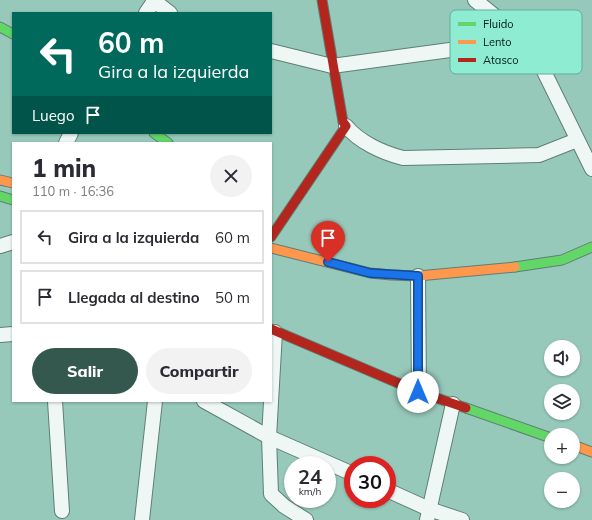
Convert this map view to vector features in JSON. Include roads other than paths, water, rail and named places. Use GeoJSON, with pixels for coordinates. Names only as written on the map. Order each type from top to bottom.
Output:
{"type":"FeatureCollection","features":[{"type":"Feature","properties":{"kind":"street"},"geometry":{"type":"LineString","coordinates":[[147,12],[154,0],[169,12]]}},
{"type":"Feature","properties":{"kind":"street"},"geometry":{"type":"LineString","coordinates":[[322,0],[332,66],[343,122],[352,132],[388,154],[403,158],[539,155],[577,140]]}},
{"type":"Feature","properties":{"kind":"street"},"geometry":{"type":"LineString","coordinates":[[475,0],[487,10]]}},
{"type":"Feature","properties":{"kind":"street"},"geometry":{"type":"LineString","coordinates":[[272,51],[332,66],[450,50]]}},
{"type":"Feature","properties":{"kind":"street"},"geometry":{"type":"LineString","coordinates":[[545,74],[577,140],[591,164]]}},
{"type":"Feature","properties":{"kind":"street"},"geometry":{"type":"LineString","coordinates":[[272,236],[346,126]]}},
{"type":"Feature","properties":{"kind":"street"},"geometry":{"type":"LineString","coordinates":[[155,134],[167,142]]}},
{"type":"Feature","properties":{"kind":"street"},"geometry":{"type":"LineString","coordinates":[[0,180],[12,183]]}},
{"type":"Feature","properties":{"kind":"street"},"geometry":{"type":"LineString","coordinates":[[0,196],[12,200]]}},
{"type":"Feature","properties":{"kind":"street"},"geometry":{"type":"LineString","coordinates":[[0,246],[12,242]]}},
{"type":"Feature","properties":{"kind":"street"},"geometry":{"type":"LineString","coordinates":[[272,248],[370,273],[418,276],[544,264],[562,260],[592,247]]}},
{"type":"Feature","properties":{"kind":"street"},"geometry":{"type":"LineString","coordinates":[[418,276],[418,392]]}},
{"type":"Feature","properties":{"kind":"street"},"geometry":{"type":"LineString","coordinates":[[272,357],[273,330],[418,392],[544,436]]}},
{"type":"Feature","properties":{"kind":"street"},"geometry":{"type":"LineString","coordinates":[[0,335],[12,334]]}},
{"type":"Feature","properties":{"kind":"street"},"geometry":{"type":"LineString","coordinates":[[55,402],[62,511]]}},
{"type":"Feature","properties":{"kind":"street"},"geometry":{"type":"LineString","coordinates":[[142,520],[155,402]]}},
{"type":"Feature","properties":{"kind":"street"},"geometry":{"type":"LineString","coordinates":[[206,402],[269,437],[344,470]]}},
{"type":"Feature","properties":{"kind":"street"},"geometry":{"type":"LineString","coordinates":[[270,402],[269,437],[271,494],[284,506],[306,520]]}},
{"type":"Feature","properties":{"kind":"street"},"geometry":{"type":"LineString","coordinates":[[428,514],[453,404]]}},
{"type":"Feature","properties":{"kind":"street"},"geometry":{"type":"LineString","coordinates":[[580,448],[592,452]]}},
{"type":"Feature","properties":{"kind":"street"},"geometry":{"type":"LineString","coordinates":[[396,495],[428,514],[462,520]]}}]}
